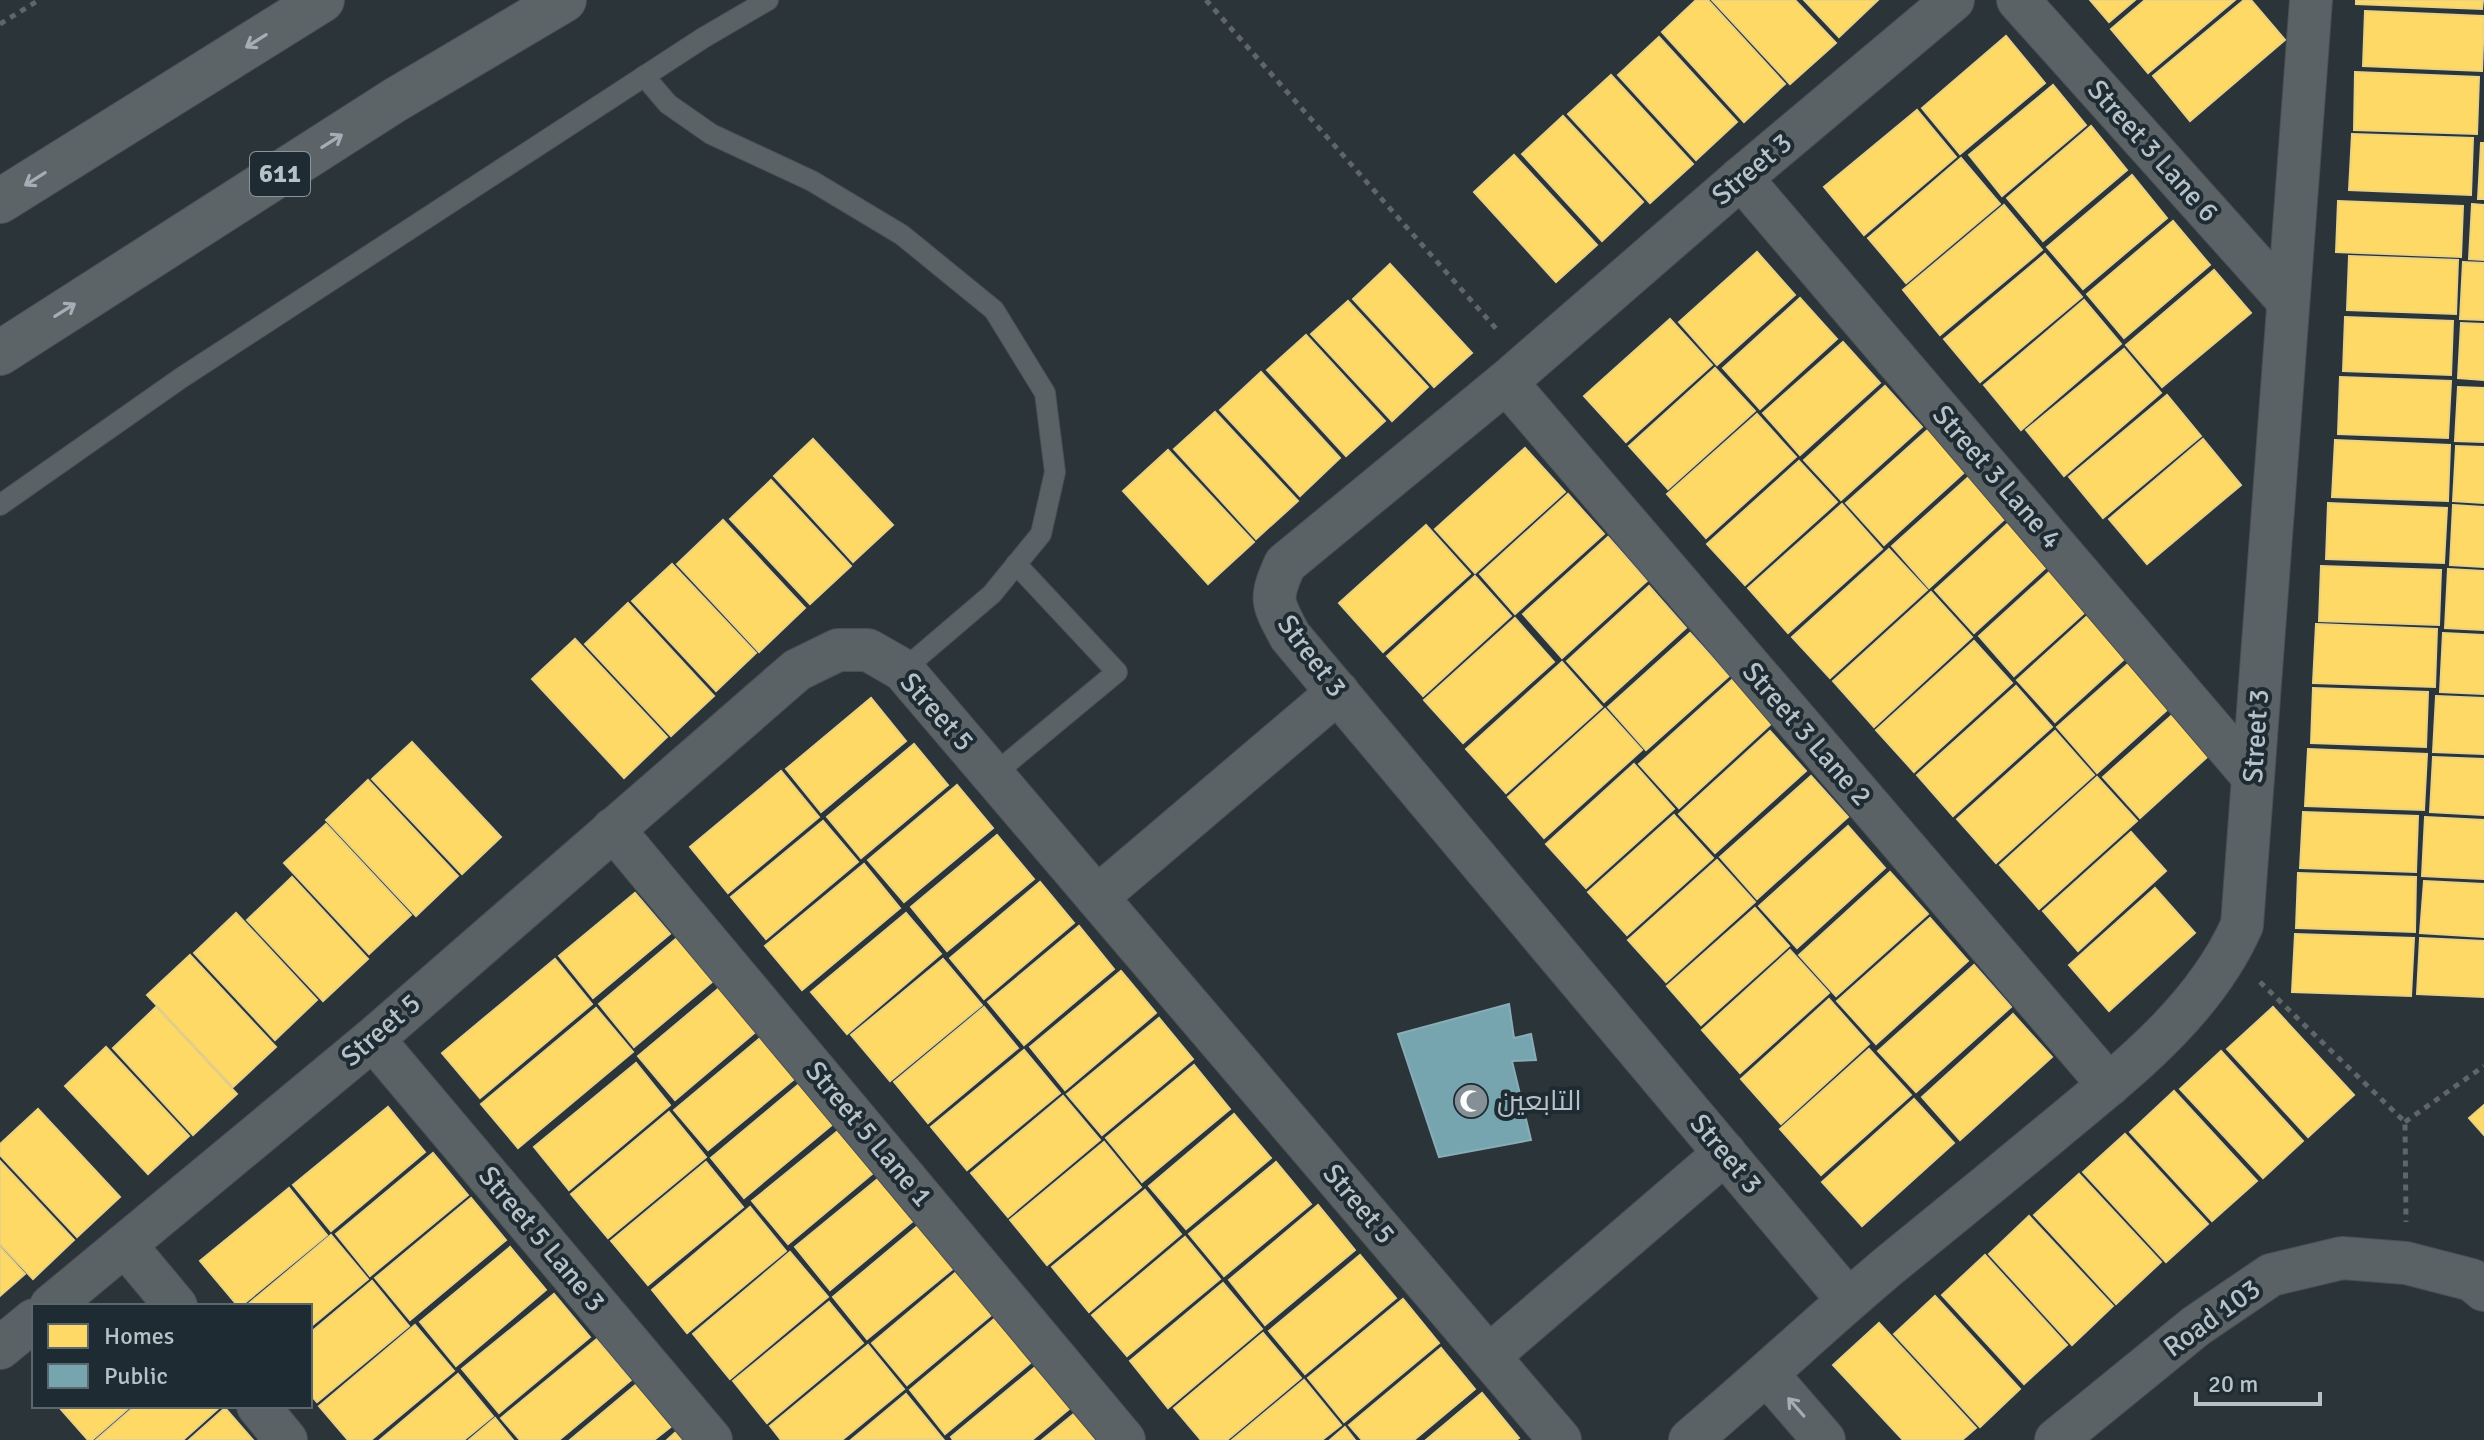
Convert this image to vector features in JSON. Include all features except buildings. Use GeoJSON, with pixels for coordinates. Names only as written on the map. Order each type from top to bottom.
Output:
{"type":"FeatureCollection","features":[{"type":"Feature","properties":{"kind":"main road"},"geometry":{"type":"LineString","coordinates":[[0,201],[322,0]]}},
{"type":"Feature","properties":{"kind":"main road","name":"611"},"geometry":{"type":"LineString","coordinates":[[0,353],[395,100],[564,0]]}},
{"type":"Feature","properties":{"kind":"street","name":"Street 3"},"geometry":{"type":"LineString","coordinates":[[1848,1300],[1290,636],[1274,607],[1274,590],[1285,564],[1953,0]]}},
{"type":"Feature","properties":{"kind":"street","name":"Street 3 Lane 6"},"geometry":{"type":"LineString","coordinates":[[2018,0],[2288,301]]}},
{"type":"Feature","properties":{"kind":"street","name":"Street 3"},"geometry":{"type":"LineString","coordinates":[[1709,1434],[1767,1374],[1848,1300],[2109,1085],[2184,1015],[2211,983],[2230,953],[2242,925],[2311,0]]}},
{"type":"Feature","properties":{"kind":"street","name":"Street 3 Lane 4"},"geometry":{"type":"LineString","coordinates":[[1741,178],[2253,777]]}},
{"type":"Feature","properties":{"kind":"street","name":"Street 3 Lane 2"},"geometry":{"type":"LineString","coordinates":[[1516,372],[2109,1085]]}},
{"type":"Feature","properties":{"kind":"street","name":"Street 5"},"geometry":{"type":"LineString","coordinates":[[53,1304],[373,1039],[797,670],[838,650],[868,650],[903,670],[1560,1440]]}},
{"type":"Feature","properties":{"kind":"street"},"geometry":{"type":"LineString","coordinates":[[1097,897],[1338,692]]}},
{"type":"Feature","properties":{"kind":"street","name":"Street 5 Lane 1"},"geometry":{"type":"LineString","coordinates":[[613,829],[1124,1440]]}},
{"type":"Feature","properties":{"kind":"street","name":"Street 5 Lane 3"},"geometry":{"type":"LineString","coordinates":[[373,1039],[711,1440]]}},
{"type":"Feature","properties":{"kind":"street"},"geometry":{"type":"LineString","coordinates":[[1489,1356],[1725,1153]]}},
{"type":"Feature","properties":{"kind":"street"},"geometry":{"type":"LineString","coordinates":[[125,1245],[174,1304]]}},
{"type":"Feature","properties":{"kind":"street","name":"Road 103"},"geometry":{"type":"LineString","coordinates":[[2056,1440],[2196,1326],[2271,1275],[2342,1258],[2406,1263],[2472,1280],[2484,1290]]}},
{"type":"Feature","properties":{"kind":"street"},"geometry":{"type":"LineString","coordinates":[[0,1348],[32,1322]]}},
{"type":"Feature","properties":{"kind":"street"},"geometry":{"type":"LineString","coordinates":[[1767,1374],[1824,1440]]}},
{"type":"Feature","properties":{"kind":"street"},"geometry":{"type":"LineString","coordinates":[[260,1408],[286,1440]]}},
{"type":"Feature","properties":{"kind":"lane"},"geometry":{"type":"LineString","coordinates":[[0,505],[194,370],[644,76],[767,0]]}},
{"type":"Feature","properties":{"kind":"lane"},"geometry":{"type":"LineString","coordinates":[[644,76],[668,104],[711,134],[812,181],[902,235],[994,310],[1045,393],[1055,472],[1041,534],[992,594],[903,670]]}},
{"type":"Feature","properties":{"kind":"lane"},"geometry":{"type":"LineString","coordinates":[[993,775],[1117,672],[1016,564]]}},
{"type":"Feature","properties":{"kind":"path"},"geometry":{"type":"LineString","coordinates":[[0,24],[39,0]]}},
{"type":"Feature","properties":{"kind":"path"},"geometry":{"type":"LineString","coordinates":[[1206,0],[1516,372]]}},
{"type":"Feature","properties":{"kind":"path"},"geometry":{"type":"LineString","coordinates":[[2230,953],[2405,1122],[2406,1263]]}},
{"type":"Feature","properties":{"kind":"path"},"geometry":{"type":"LineString","coordinates":[[2405,1122],[2484,1066]]}},
{"type":"Feature","properties":{"kind":"place","name":"التابعين"},"geometry":{"type":"Point","coordinates":[1471,1101]}}]}
